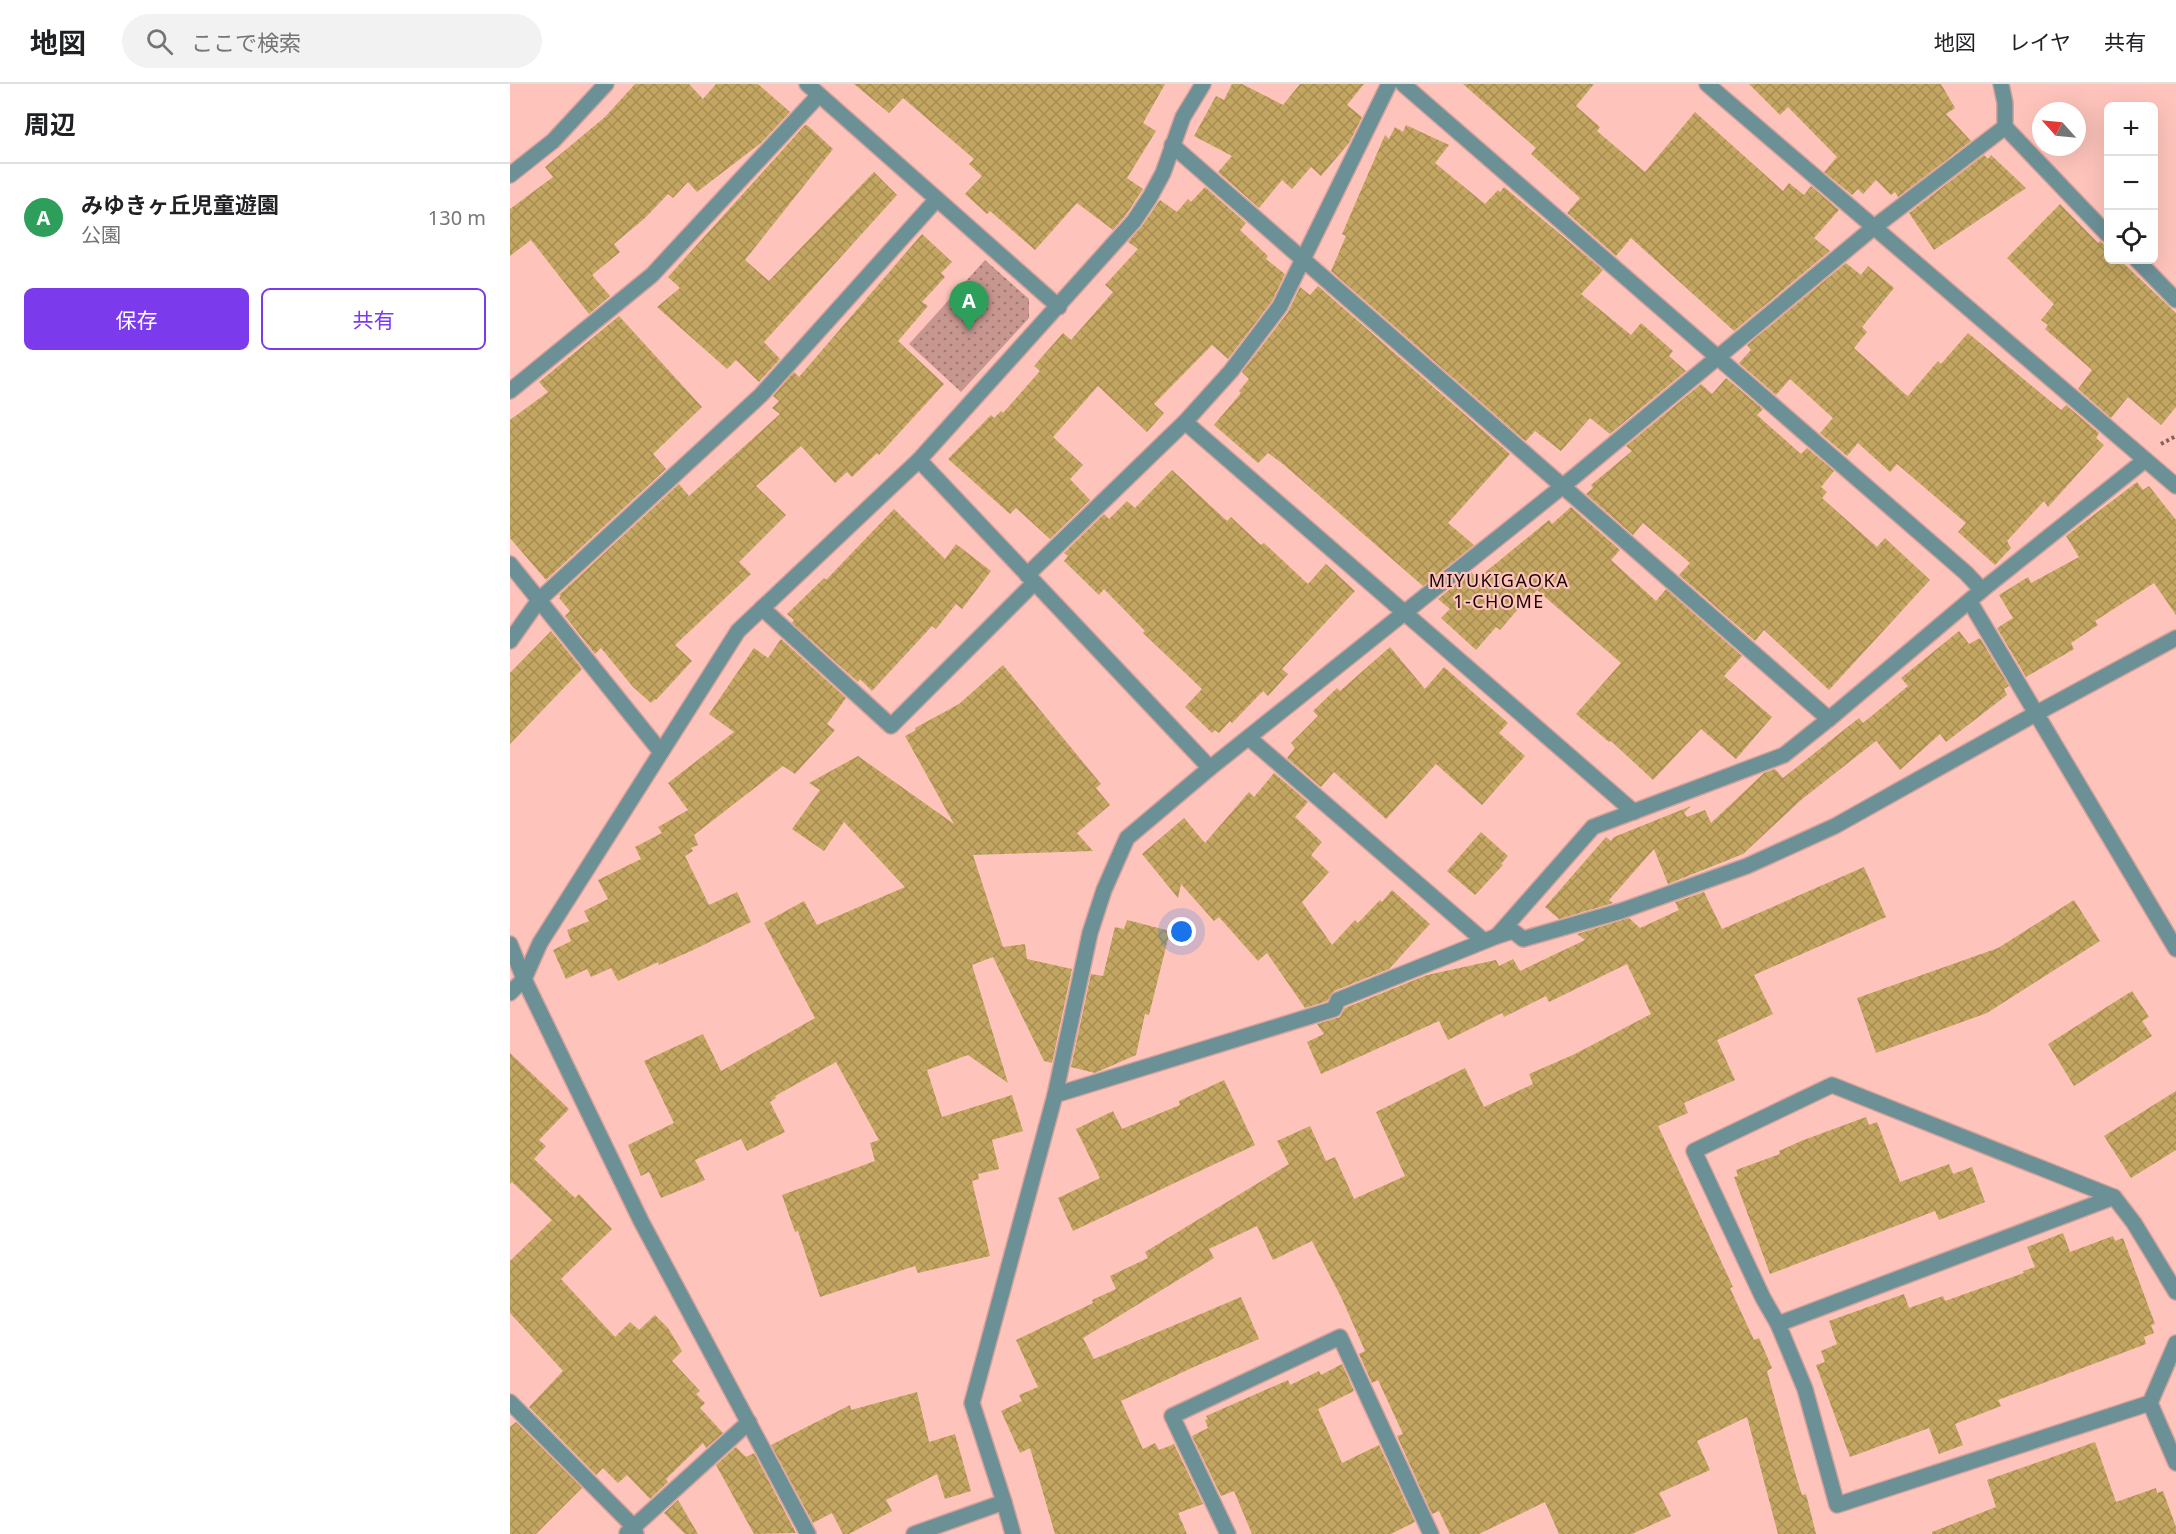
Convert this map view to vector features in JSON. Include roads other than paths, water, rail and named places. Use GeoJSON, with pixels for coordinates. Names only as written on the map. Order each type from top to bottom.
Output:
{"type":"FeatureCollection","features":[{"type":"Feature","properties":{"kind":"street"},"geometry":{"type":"LineString","coordinates":[[510,175],[553,141],[606,84]]}},
{"type":"Feature","properties":{"kind":"street"},"geometry":{"type":"LineString","coordinates":[[510,993],[524,979],[540,943],[738,631],[919,460],[1134,221],[1163,173],[1183,117],[1203,84]]}},
{"type":"Feature","properties":{"kind":"street"},"geometry":{"type":"LineString","coordinates":[[762,608],[891,726],[1030,579],[1185,422],[1231,370],[1280,306],[1389,84]]}},
{"type":"Feature","properties":{"kind":"street"},"geometry":{"type":"LineString","coordinates":[[1403,84],[1957,565],[1982,590]]}},
{"type":"Feature","properties":{"kind":"street"},"geometry":{"type":"LineString","coordinates":[[1707,84],[2176,486]]}},
{"type":"Feature","properties":{"kind":"street"},"geometry":{"type":"LineString","coordinates":[[2001,84],[2006,103],[2005,126],[2104,230]]}},
{"type":"Feature","properties":{"kind":"street"},"geometry":{"type":"LineString","coordinates":[[510,391],[652,275],[816,88],[1059,307]]}},
{"type":"Feature","properties":{"kind":"street"},"geometry":{"type":"LineString","coordinates":[[1013,1534],[1005,1502],[972,1403],[1055,1095],[1090,933],[1104,890],[1126,838],[1210,768],[1563,486],[1873,228],[2005,126]]}},
{"type":"Feature","properties":{"kind":"street"},"geometry":{"type":"LineString","coordinates":[[1172,145],[1829,719]]}},
{"type":"Feature","properties":{"kind":"street"},"geometry":{"type":"LineString","coordinates":[[510,641],[539,600],[761,395],[937,199]]}},
{"type":"Feature","properties":{"kind":"street"},"geometry":{"type":"LineString","coordinates":[[2141,264],[2176,300]]}},
{"type":"Feature","properties":{"kind":"street"},"geometry":{"type":"LineString","coordinates":[[1185,422],[1634,812]]}},
{"type":"Feature","properties":{"kind":"street"},"geometry":{"type":"LineString","coordinates":[[919,460],[1210,768]]}},
{"type":"Feature","properties":{"kind":"street"},"geometry":{"type":"LineString","coordinates":[[1490,939],[1593,827],[1784,754],[1982,590],[2145,460]]}},
{"type":"Feature","properties":{"kind":"street"},"geometry":{"type":"LineString","coordinates":[[510,564],[661,752]]}},
{"type":"Feature","properties":{"kind":"street"},"geometry":{"type":"LineString","coordinates":[[1970,602],[2176,949]]}},
{"type":"Feature","properties":{"kind":"street"},"geometry":{"type":"LineString","coordinates":[[1055,1095],[1334,1009],[1338,1000],[1513,931],[1523,939],[1621,911],[1747,866],[1835,826],[2176,638]]}},
{"type":"Feature","properties":{"kind":"street"},"geometry":{"type":"LineString","coordinates":[[1250,738],[1490,939]]}},
{"type":"Feature","properties":{"kind":"street"},"geometry":{"type":"LineString","coordinates":[[510,944],[524,979],[640,1221],[808,1534]]}},
{"type":"Feature","properties":{"kind":"street"},"geometry":{"type":"LineString","coordinates":[[2150,1404],[1837,1505],[1805,1389],[1778,1324],[1763,1298],[1694,1151],[1832,1085],[2114,1197],[2134,1223],[2176,1292]]}},
{"type":"Feature","properties":{"kind":"street"},"geometry":{"type":"LineString","coordinates":[[1778,1324],[2114,1197]]}},
{"type":"Feature","properties":{"kind":"street"},"geometry":{"type":"LineString","coordinates":[[1228,1534],[1172,1416],[1340,1337],[1431,1534]]}},
{"type":"Feature","properties":{"kind":"street"},"geometry":{"type":"LineString","coordinates":[[2176,1343],[2150,1404],[2176,1463]]}},
{"type":"Feature","properties":{"kind":"street"},"geometry":{"type":"LineString","coordinates":[[510,1402],[632,1532],[749,1422]]}},
{"type":"Feature","properties":{"kind":"street"},"geometry":{"type":"LineString","coordinates":[[915,1534],[1005,1502]]}},
{"type":"Feature","properties":{"kind":"place","name":"みゆきヶ丘児童遊園"},"geometry":{"type":"Point","coordinates":[969,331]}},
{"type":"Feature","properties":{"kind":"district","name":"MIYUKIGAOKA 1-CHOME"},"geometry":{"type":"Point","coordinates":[1499,590]}}]}
